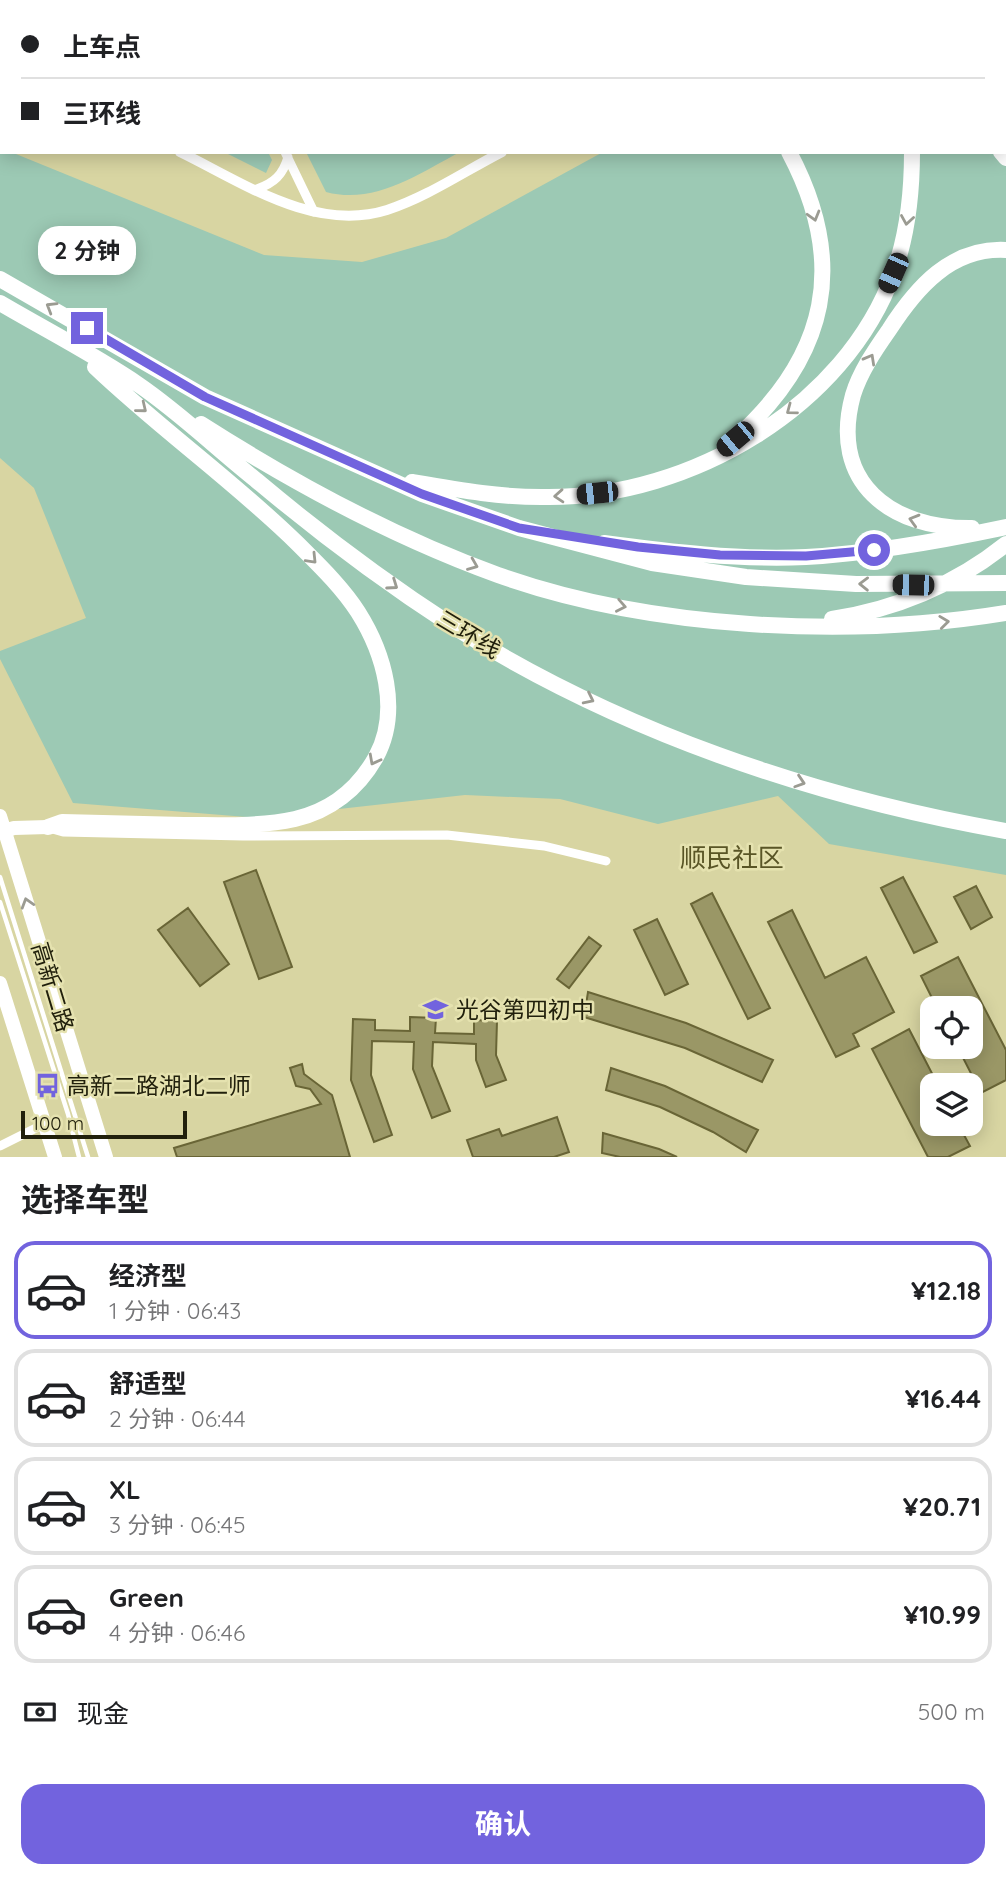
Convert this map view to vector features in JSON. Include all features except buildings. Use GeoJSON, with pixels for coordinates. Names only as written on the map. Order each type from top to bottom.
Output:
{"type":"FeatureCollection","features":[{"type":"Feature","properties":{"kind":"highway"},"geometry":{"type":"LineString","coordinates":[[711,459],[756,420],[776,397],[797,368],[813,334],[821,299],[823,262],[808,195],[790,154]]}},
{"type":"Feature","properties":{"kind":"highway"},"geometry":{"type":"LineString","coordinates":[[372,473],[472,492],[551,498],[597,493],[638,485],[711,459],[772,424],[801,402],[854,345],[876,311],[901,247],[911,194],[912,154]]}},
{"type":"Feature","properties":{"kind":"highway"},"geometry":{"type":"LineString","coordinates":[[1006,250],[978,251],[942,268],[905,304],[874,352],[854,393],[848,430],[855,467],[864,485],[892,512],[909,520],[944,526],[1006,526]]}},
{"type":"Feature","properties":{"kind":"highway"},"geometry":{"type":"LineString","coordinates":[[0,279],[205,397],[372,473],[467,512],[519,528],[652,563],[746,577],[856,584],[1006,583]]}},
{"type":"Feature","properties":{"kind":"highway","name":"三环线"},"geometry":{"type":"LineString","coordinates":[[0,303],[140,386],[322,534],[452,625],[589,699],[659,731],[806,784],[881,805],[1006,831]]}},
{"type":"Feature","properties":{"kind":"highway"},"geometry":{"type":"LineString","coordinates":[[48,827],[62,822],[240,826],[280,822],[318,812],[354,787],[368,771],[379,751],[388,708],[387,686],[372,637],[358,612],[340,589],[286,532],[238,488],[116,387],[73,345]]}},
{"type":"Feature","properties":{"kind":"highway"},"geometry":{"type":"LineString","coordinates":[[140,386],[279,473],[381,527],[499,575],[554,592],[626,607],[770,626],[912,625],[1006,613]]}},
{"type":"Feature","properties":{"kind":"highway"},"geometry":{"type":"LineString","coordinates":[[519,528],[659,550],[764,557],[827,555],[899,547],[1006,526]]}},
{"type":"Feature","properties":{"kind":"highway"},"geometry":{"type":"LineString","coordinates":[[770,626],[836,619],[886,607],[958,578],[1006,544]]}},
{"type":"Feature","properties":{"kind":"main road"},"geometry":{"type":"LineString","coordinates":[[1,826],[48,827]]}},
{"type":"Feature","properties":{"kind":"main road","name":"高新二路"},"geometry":{"type":"LineString","coordinates":[[1,826],[106,1157]]}},
{"type":"Feature","properties":{"kind":"main road"},"geometry":{"type":"LineString","coordinates":[[0,983],[55,1157]]}},
{"type":"Feature","properties":{"kind":"street"},"geometry":{"type":"LineString","coordinates":[[184,154],[257,190],[314,212],[351,216],[388,210],[498,154]]}},
{"type":"Feature","properties":{"kind":"street"},"geometry":{"type":"LineString","coordinates":[[257,190],[276,180],[285,167],[286,155]]}},
{"type":"Feature","properties":{"kind":"street"},"geometry":{"type":"LineString","coordinates":[[286,155],[314,212]]}},
{"type":"Feature","properties":{"kind":"street"},"geometry":{"type":"LineString","coordinates":[[48,827],[63,832],[174,835],[447,835],[544,846],[606,861]]}},
{"type":"Feature","properties":{"kind":"street"},"geometry":{"type":"LineString","coordinates":[[0,1146],[44,1124]]}},
{"type":"Feature","properties":{"kind":"lane"},"geometry":{"type":"LineString","coordinates":[[0,877],[88,1157]]}},
{"type":"Feature","properties":{"kind":"lane"},"geometry":{"type":"LineString","coordinates":[[0,902],[68,1114],[79,1157]]}},
{"type":"Feature","properties":{"kind":"green space"},"geometry":{"type":"Polygon","coordinates":[[[0,154],[16,154],[264,255],[362,262],[446,238],[599,154],[1006,154],[1006,875],[829,844],[778,796],[658,824],[560,799],[465,795],[258,818],[73,803],[0,659],[0,651],[86,618],[34,488],[0,458],[0,154]]]}},
{"type":"Feature","properties":{"kind":"green space"},"geometry":{"type":"Polygon","coordinates":[[[228,154],[269,154],[272,160],[266,173],[228,154]]]}},
{"type":"Feature","properties":{"kind":"green space"},"geometry":{"type":"Polygon","coordinates":[[[307,154],[456,154],[412,178],[379,191],[344,195],[326,192],[307,154]]]}},
{"type":"Feature","properties":{"kind":"place","name":"光谷第四初中"},"geometry":{"type":"Point","coordinates":[436,1009]}},
{"type":"Feature","properties":{"kind":"place","name":"高新二路湖北二师"},"geometry":{"type":"Point","coordinates":[47,1085]}},
{"type":"Feature","properties":{"kind":"district","name":"顺民社区"},"geometry":{"type":"Point","coordinates":[732,857]}},
{"type":"Feature","properties":{"kind":"route"},"geometry":{"type":"LineString","coordinates":[[87,328],[205,397],[422,494],[467,512],[519,528],[595,542],[720,555],[806,556],[874,550]]}}]}
